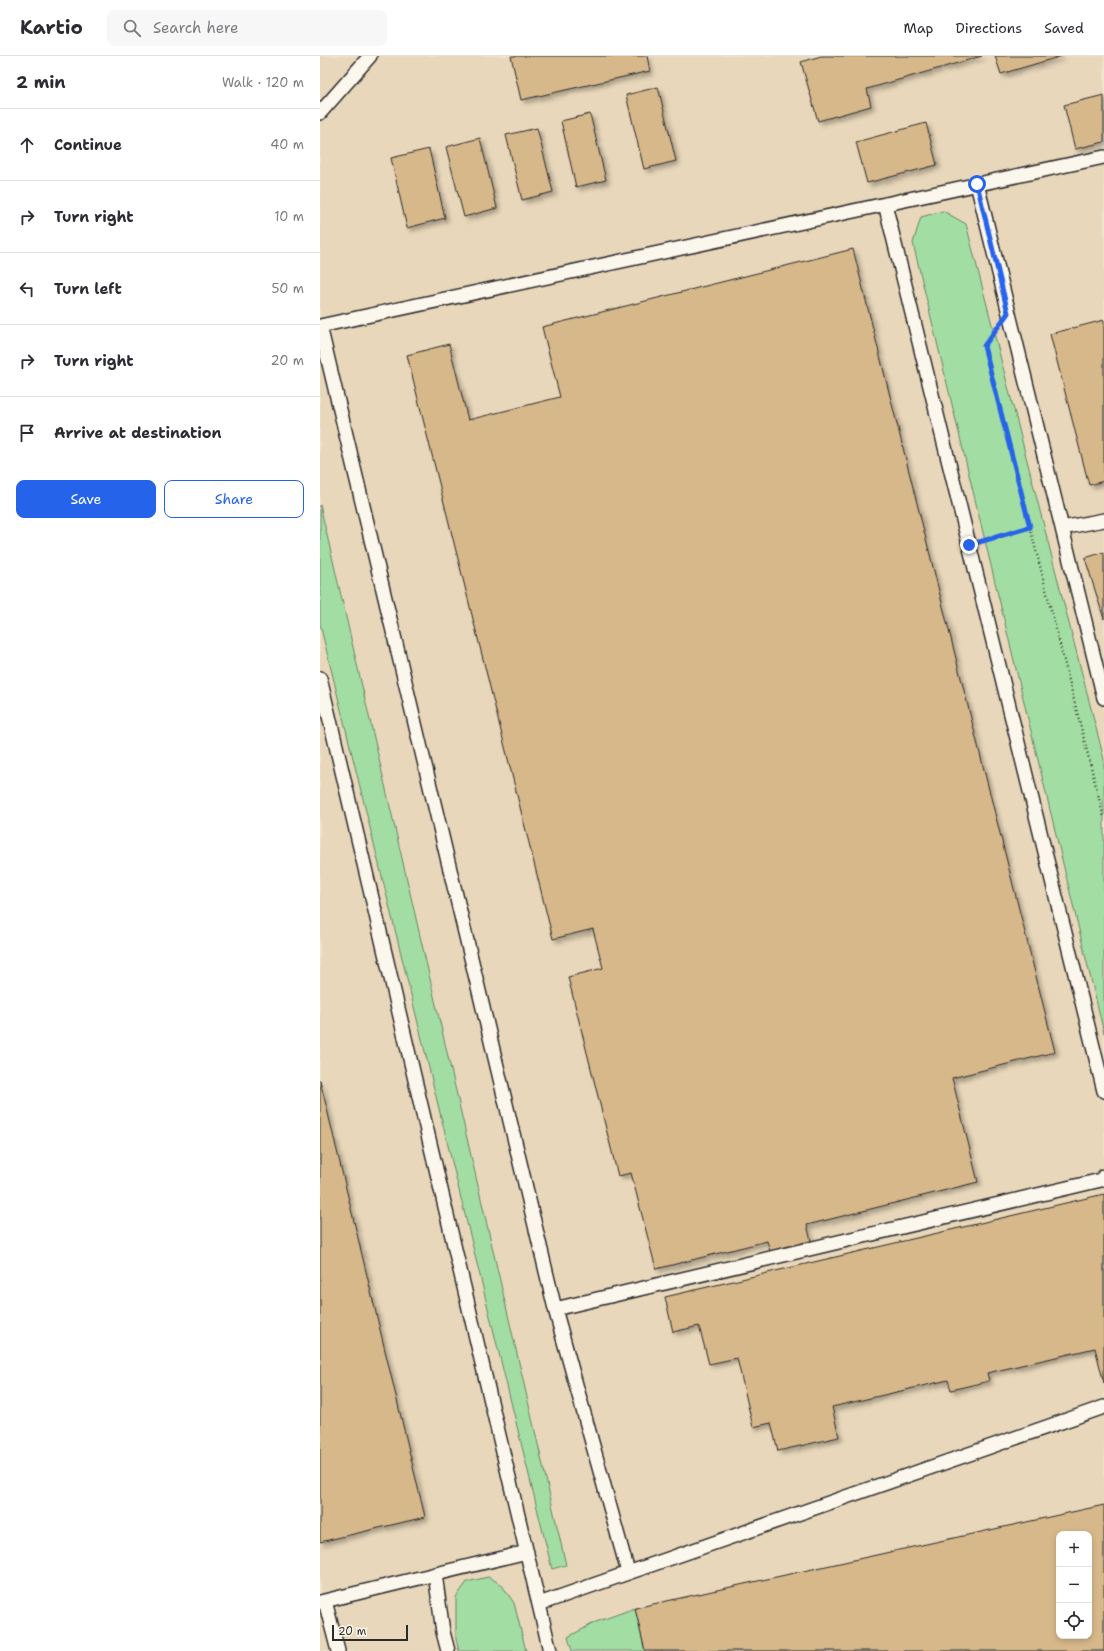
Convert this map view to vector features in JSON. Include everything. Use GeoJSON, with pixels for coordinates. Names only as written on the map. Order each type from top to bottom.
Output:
{"type":"FeatureCollection","features":[{"type":"Feature","properties":{"kind":"lane"},"geometry":{"type":"LineString","coordinates":[[320,113],[370,56]]}},
{"type":"Feature","properties":{"kind":"lane"},"geometry":{"type":"LineString","coordinates":[[628,1572],[555,1309],[320,326],[1104,157]]}},
{"type":"Feature","properties":{"kind":"lane"},"geometry":{"type":"LineString","coordinates":[[977,184],[1104,698]]}},
{"type":"Feature","properties":{"kind":"lane"},"geometry":{"type":"LineString","coordinates":[[885,204],[1104,1091]]}},
{"type":"Feature","properties":{"kind":"lane"},"geometry":{"type":"LineString","coordinates":[[1062,528],[1104,520]]}},
{"type":"Feature","properties":{"kind":"lane"},"geometry":{"type":"LineString","coordinates":[[320,678],[550,1651]]}},
{"type":"Feature","properties":{"kind":"lane"},"geometry":{"type":"LineString","coordinates":[[555,1309],[1101,1180],[1104,1176]]}},
{"type":"Feature","properties":{"kind":"lane"},"geometry":{"type":"LineString","coordinates":[[539,1604],[1104,1407]]}},
{"type":"Feature","properties":{"kind":"lane"},"geometry":{"type":"LineString","coordinates":[[338,1651],[323,1601],[527,1552]]}},
{"type":"Feature","properties":{"kind":"lane"},"geometry":{"type":"LineString","coordinates":[[435,1574],[443,1632],[448,1651]]}},
{"type":"Feature","properties":{"kind":"path"},"geometry":{"type":"LineString","coordinates":[[1008,313],[984,346],[1104,818]]}},
{"type":"Feature","properties":{"kind":"path"},"geometry":{"type":"LineString","coordinates":[[969,545],[1030,527]]}},
{"type":"Feature","properties":{"kind":"shaded area"},"geometry":{"type":"Polygon","coordinates":[[[320,56],[1104,56],[1104,1651],[320,1651],[320,56]]]}},
{"type":"Feature","properties":{"kind":"green space"},"geometry":{"type":"Polygon","coordinates":[[[943,211],[966,224],[1104,759],[1104,1033],[913,243],[921,217],[943,211]]]}},
{"type":"Feature","properties":{"kind":"green space"},"geometry":{"type":"Polygon","coordinates":[[[320,505],[566,1565],[552,1569],[320,624],[320,505]]]}},
{"type":"Feature","properties":{"kind":"green space"},"geometry":{"type":"Polygon","coordinates":[[[488,1577],[501,1584],[514,1603],[526,1651],[459,1651],[456,1639],[456,1597],[467,1582],[488,1577]]]}},
{"type":"Feature","properties":{"kind":"green space"},"geometry":{"type":"Polygon","coordinates":[[[635,1608],[645,1651],[572,1651],[568,1637],[596,1622],[635,1608]]]}},
{"type":"Feature","properties":{"kind":"building"},"geometry":{"type":"Polygon","coordinates":[[[511,56],[647,56],[650,71],[521,100],[511,56]]]}},
{"type":"Feature","properties":{"kind":"building"},"geometry":{"type":"Polygon","coordinates":[[[821,56],[982,56],[867,89],[871,106],[818,121],[801,62],[821,56]]]}},
{"type":"Feature","properties":{"kind":"building"},"geometry":{"type":"Polygon","coordinates":[[[995,56],[1062,56],[1001,74],[995,56]]]}},
{"type":"Feature","properties":{"kind":"building"},"geometry":{"type":"Polygon","coordinates":[[[658,87],[676,161],[644,169],[626,95],[658,87]]]}},
{"type":"Feature","properties":{"kind":"building"},"geometry":{"type":"Polygon","coordinates":[[[1104,95],[1104,142],[1075,149],[1064,105],[1104,95]]]}},
{"type":"Feature","properties":{"kind":"building"},"geometry":{"type":"Polygon","coordinates":[[[590,114],[606,180],[576,187],[561,121],[590,114]]]}},
{"type":"Feature","properties":{"kind":"building"},"geometry":{"type":"Polygon","coordinates":[[[926,123],[937,165],[867,183],[856,142],[926,123]]]}},
{"type":"Feature","properties":{"kind":"building"},"geometry":{"type":"Polygon","coordinates":[[[537,128],[553,192],[522,200],[506,135],[537,128]]]}},
{"type":"Feature","properties":{"kind":"building"},"geometry":{"type":"Polygon","coordinates":[[[480,138],[497,208],[464,217],[446,147],[480,138]]]}},
{"type":"Feature","properties":{"kind":"building"},"geometry":{"type":"Polygon","coordinates":[[[429,149],[445,218],[407,228],[391,158],[429,149]]]}},
{"type":"Feature","properties":{"kind":"building"},"geometry":{"type":"Polygon","coordinates":[[[853,249],[1055,1052],[952,1078],[978,1182],[807,1225],[812,1245],[771,1255],[767,1241],[656,1269],[631,1173],[618,1176],[568,977],[603,968],[593,929],[553,939],[407,355],[449,344],[468,420],[560,397],[542,327],[853,249]]]}},
{"type":"Feature","properties":{"kind":"building"},"geometry":{"type":"Polygon","coordinates":[[[1104,320],[1104,481],[1089,485],[1050,334],[1104,320]]]}},
{"type":"Feature","properties":{"kind":"building"},"geometry":{"type":"Polygon","coordinates":[[[1104,552],[1104,619],[1085,558],[1104,552]]]}},
{"type":"Feature","properties":{"kind":"building"},"geometry":{"type":"Polygon","coordinates":[[[320,1080],[425,1517],[320,1542],[320,1080]]]}},
{"type":"Feature","properties":{"kind":"building"},"geometry":{"type":"Polygon","coordinates":[[[1104,1194],[1104,1383],[1095,1348],[987,1373],[989,1381],[951,1390],[948,1380],[832,1407],[839,1437],[778,1451],[771,1423],[753,1427],[737,1358],[709,1364],[699,1326],[673,1332],[665,1297],[1104,1194]]]}},
{"type":"Feature","properties":{"kind":"building"},"geometry":{"type":"Polygon","coordinates":[[[1104,1505],[1104,1651],[645,1651],[635,1608],[1104,1505]]]}},
{"type":"Feature","properties":{"kind":"route"},"geometry":{"type":"LineString","coordinates":[[969,545],[1030,527],[984,346],[1008,313],[977,184]]}}]}
